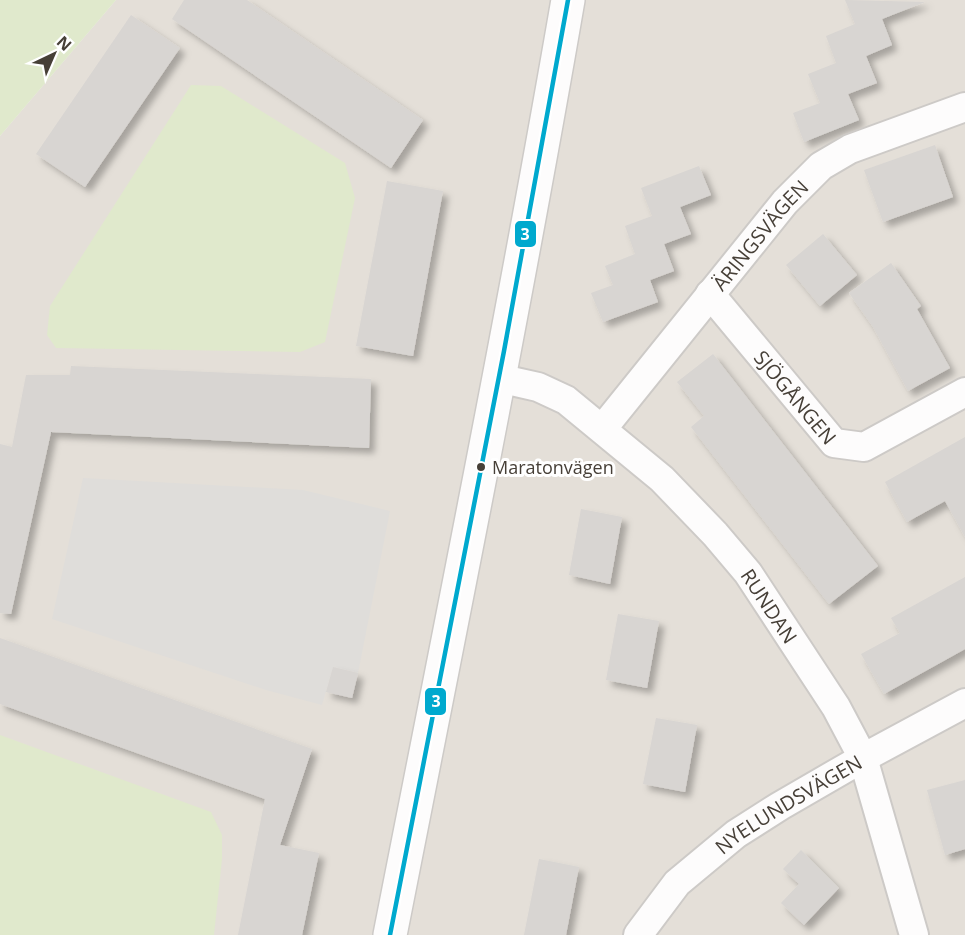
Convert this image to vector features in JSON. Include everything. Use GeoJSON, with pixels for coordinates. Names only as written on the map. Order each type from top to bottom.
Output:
{"type":"FeatureCollection","features":[{"type":"Feature","properties":{"kind":"street"},"geometry":{"type":"LineString","coordinates":[[390,935],[515,301],[568,0]]}},
{"type":"Feature","properties":{"kind":"street","name":"ÄRINGSVÄGEN"},"geometry":{"type":"LineString","coordinates":[[603,428],[785,202],[821,166],[850,149],[965,107]]}},
{"type":"Feature","properties":{"kind":"street","name":"SJÖGÅNGEN"},"geometry":{"type":"LineString","coordinates":[[710,294],[834,443],[864,447],[965,392]]}},
{"type":"Feature","properties":{"kind":"street","name":"RUNDAN"},"geometry":{"type":"LineString","coordinates":[[498,378],[538,387],[566,400],[603,428],[662,479],[715,534],[748,573],[836,707],[863,758],[914,935]]}},
{"type":"Feature","properties":{"kind":"street","name":"NYELUNDSVÄGEN"},"geometry":{"type":"LineString","coordinates":[[638,935],[677,883],[736,834],[863,758],[965,703]]}},
{"type":"Feature","properties":{"kind":"shaded area"},"geometry":{"type":"Polygon","coordinates":[[[116,0],[965,0],[965,935],[0,935],[0,136],[116,0]]]}},
{"type":"Feature","properties":{"kind":"shaded area"},"geometry":{"type":"Polygon","coordinates":[[[83,478],[303,490],[390,511],[358,673],[333,667],[322,705],[266,690],[52,619],[83,478]]]}},
{"type":"Feature","properties":{"kind":"green space"},"geometry":{"type":"Polygon","coordinates":[[[0,0],[116,0],[0,136],[0,0]]]}},
{"type":"Feature","properties":{"kind":"green space"},"geometry":{"type":"Polygon","coordinates":[[[191,85],[221,86],[345,163],[355,198],[325,342],[300,352],[56,348],[47,335],[50,306],[191,85]]]}},
{"type":"Feature","properties":{"kind":"green space"},"geometry":{"type":"Polygon","coordinates":[[[0,735],[211,812],[222,835],[222,859],[214,935],[0,935],[0,735]]]}},
{"type":"Feature","properties":{"kind":"building"},"geometry":{"type":"Polygon","coordinates":[[[184,0],[247,0],[423,120],[391,168],[172,19],[184,0]]]}},
{"type":"Feature","properties":{"kind":"building"},"geometry":{"type":"Polygon","coordinates":[[[845,0],[925,2],[882,19],[892,45],[866,56],[877,83],[848,94],[859,120],[804,142],[793,113],[820,103],[808,74],[836,63],[826,36],[855,24],[845,0]]]}},
{"type":"Feature","properties":{"kind":"building"},"geometry":{"type":"Polygon","coordinates":[[[131,15],[180,48],[85,187],[36,154],[131,15]]]}},
{"type":"Feature","properties":{"kind":"building"},"geometry":{"type":"Polygon","coordinates":[[[935,145],[953,197],[883,222],[864,170],[935,145]]]}},
{"type":"Feature","properties":{"kind":"building"},"geometry":{"type":"Polygon","coordinates":[[[699,166],[711,195],[680,207],[691,234],[664,244],[674,271],[650,280],[658,302],[603,322],[591,293],[613,285],[605,266],[635,254],[625,226],[652,216],[641,188],[699,166]]]}},
{"type":"Feature","properties":{"kind":"building"},"geometry":{"type":"Polygon","coordinates":[[[387,181],[443,191],[413,356],[356,346],[387,181]]]}},
{"type":"Feature","properties":{"kind":"building"},"geometry":{"type":"Polygon","coordinates":[[[823,234],[857,275],[820,306],[786,265],[823,234]]]}},
{"type":"Feature","properties":{"kind":"building"},"geometry":{"type":"Polygon","coordinates":[[[891,263],[921,306],[917,309],[950,368],[908,391],[873,327],[849,293],[891,263]]]}},
{"type":"Feature","properties":{"kind":"building"},"geometry":{"type":"Polygon","coordinates":[[[713,354],[878,566],[829,604],[691,427],[704,416],[677,382],[713,354]]]}},
{"type":"Feature","properties":{"kind":"building"},"geometry":{"type":"Polygon","coordinates":[[[71,366],[371,379],[369,448],[51,432],[11,614],[0,613],[0,444],[12,447],[26,375],[70,375],[71,366]]]}},
{"type":"Feature","properties":{"kind":"building"},"geometry":{"type":"Polygon","coordinates":[[[965,437],[965,537],[945,501],[907,522],[885,482],[965,437]]]}},
{"type":"Feature","properties":{"kind":"building"},"geometry":{"type":"Polygon","coordinates":[[[581,509],[622,517],[610,584],[569,575],[581,509]]]}},
{"type":"Feature","properties":{"kind":"building"},"geometry":{"type":"Polygon","coordinates":[[[965,577],[965,649],[884,694],[861,654],[900,633],[891,618],[965,577]]]}},
{"type":"Feature","properties":{"kind":"building"},"geometry":{"type":"Polygon","coordinates":[[[618,614],[659,621],[647,688],[606,680],[618,614]]]}},
{"type":"Feature","properties":{"kind":"building"},"geometry":{"type":"Polygon","coordinates":[[[0,638],[312,749],[280,845],[319,853],[302,935],[238,935],[265,799],[0,704],[0,638]]]}},
{"type":"Feature","properties":{"kind":"building"},"geometry":{"type":"Polygon","coordinates":[[[333,667],[358,673],[352,698],[326,692],[333,667]]]}},
{"type":"Feature","properties":{"kind":"building"},"geometry":{"type":"Polygon","coordinates":[[[656,718],[697,725],[685,792],[643,784],[656,718]]]}},
{"type":"Feature","properties":{"kind":"building"},"geometry":{"type":"Polygon","coordinates":[[[965,780],[965,849],[945,855],[927,790],[965,780]]]}},
{"type":"Feature","properties":{"kind":"building"},"geometry":{"type":"Polygon","coordinates":[[[801,850],[839,888],[804,925],[781,903],[799,884],[783,869],[801,850]]]}},
{"type":"Feature","properties":{"kind":"building"},"geometry":{"type":"Polygon","coordinates":[[[539,859],[579,867],[566,935],[524,935],[539,859]]]}},
{"type":"Feature","properties":{"kind":"transit line","name":"3"},"geometry":{"type":"LineString","coordinates":[[390,935],[504,351],[568,0]]}},
{"type":"Feature","properties":{"kind":"place","name":"Maratonvägen"},"geometry":{"type":"Point","coordinates":[481,467]}}]}
